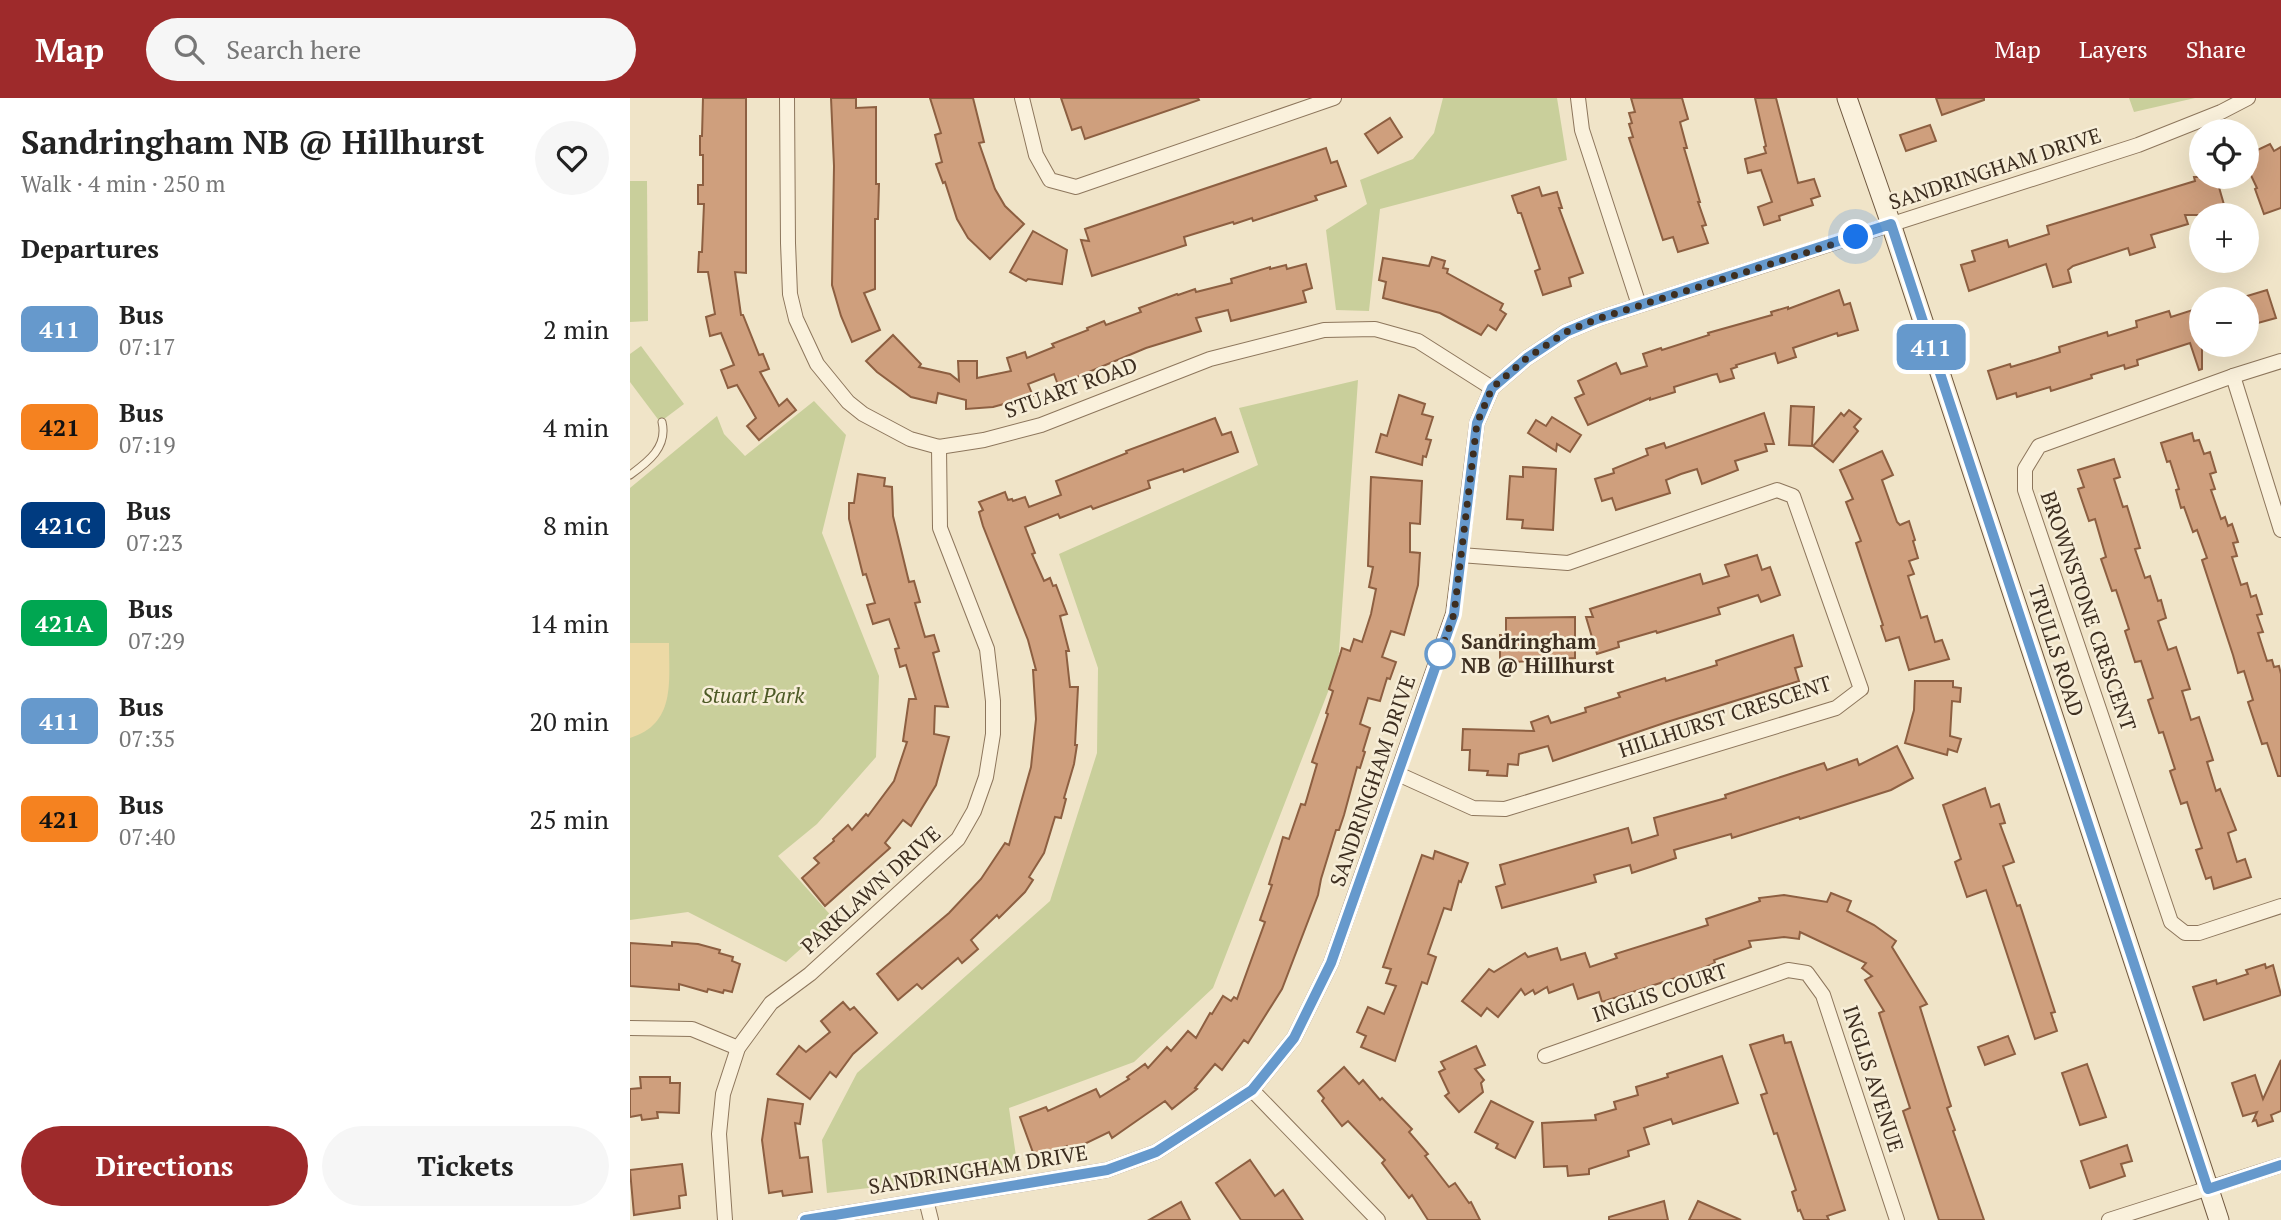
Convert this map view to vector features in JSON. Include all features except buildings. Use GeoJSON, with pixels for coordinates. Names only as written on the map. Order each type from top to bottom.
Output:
{"type":"FeatureCollection","features":[{"type":"Feature","properties":{"kind":"street","name":"STUART ROAD"},"geometry":{"type":"LineString","coordinates":[[787,98],[790,294],[796,319],[817,364],[848,402],[863,414],[910,439],[939,447],[984,440],[1041,425],[1210,359],[1324,330],[1375,329],[1418,341],[1492,388]]}},
{"type":"Feature","properties":{"kind":"street"},"geometry":{"type":"LineString","coordinates":[[1022,98],[1036,155],[1050,180],[1076,187],[1334,98]]}},
{"type":"Feature","properties":{"kind":"street"},"geometry":{"type":"LineString","coordinates":[[1578,98],[1582,130],[1639,305]]}},
{"type":"Feature","properties":{"kind":"street","name":"TRULLS ROAD"},"geometry":{"type":"LineString","coordinates":[[1847,98],[1891,224],[2219,1220]]}},
{"type":"Feature","properties":{"kind":"street","name":"SANDRINGHAM DRIVE"},"geometry":{"type":"LineString","coordinates":[[805,1220],[1107,1170],[1156,1152],[1252,1090],[1294,1038],[1331,963],[1454,614],[1477,423],[1492,388],[1527,358],[1566,332],[1639,305],[2138,145],[2248,98]]}},
{"type":"Feature","properties":{"kind":"street","name":"BROWNSTONE CRESCENT"},"geometry":{"type":"LineString","coordinates":[[2281,361],[2039,446],[2025,469],[2025,489],[2171,922],[2185,933],[2199,933],[2281,906]]}},
{"type":"Feature","properties":{"kind":"street"},"geometry":{"type":"LineString","coordinates":[[2232,376],[2281,530]]}},
{"type":"Feature","properties":{"kind":"street","name":"PARKLAWN DRIVE"},"geometry":{"type":"LineString","coordinates":[[725,1220],[719,1134],[723,1094],[738,1048],[771,1003],[810,974],[958,839],[974,811],[986,777],[993,734],[993,701],[987,649],[940,528],[939,447]]}},
{"type":"Feature","properties":{"kind":"street","name":"HILLHURST CRESCENT"},"geometry":{"type":"LineString","coordinates":[[1398,774],[1472,808],[1505,809],[1836,708],[1861,689],[1793,496],[1777,490],[1568,563],[1460,555]]}},
{"type":"Feature","properties":{"kind":"street","name":"INGLIS COURT"},"geometry":{"type":"LineString","coordinates":[[1545,1056],[1788,970]]}},
{"type":"Feature","properties":{"kind":"street","name":"INGLIS AVENUE"},"geometry":{"type":"LineString","coordinates":[[1788,970],[1807,973],[1823,995],[1897,1220]]}},
{"type":"Feature","properties":{"kind":"street"},"geometry":{"type":"LineString","coordinates":[[630,1028],[692,1029],[738,1048]]}},
{"type":"Feature","properties":{"kind":"street"},"geometry":{"type":"LineString","coordinates":[[1252,1090],[1378,1220]]}},
{"type":"Feature","properties":{"kind":"street"},"geometry":{"type":"LineString","coordinates":[[2109,1220],[2281,1165]]}},
{"type":"Feature","properties":{"kind":"street"},"geometry":{"type":"LineString","coordinates":[[926,1200],[932,1220]]}},
{"type":"Feature","properties":{"kind":"lane"},"geometry":{"type":"LineString","coordinates":[[630,475],[653,457],[660,447],[664,429],[662,422]]}},
{"type":"Feature","properties":{"kind":"green space"},"geometry":{"type":"Polygon","coordinates":[[[1443,98],[1557,98],[1567,160],[1380,209],[1369,311],[1336,310],[1326,230],[1367,204],[1360,180],[1413,159],[1434,133],[1443,98]]]}},
{"type":"Feature","properties":{"kind":"green space"},"geometry":{"type":"Polygon","coordinates":[[[2129,98],[2195,98],[2134,112],[2129,98]]]}},
{"type":"Feature","properties":{"kind":"green space"},"geometry":{"type":"Polygon","coordinates":[[[630,181],[647,181],[648,321],[630,322],[630,181]]]}},
{"type":"Feature","properties":{"kind":"green space"},"geometry":{"type":"Polygon","coordinates":[[[641,346],[684,404],[660,422],[630,382],[630,354],[641,346]]]}},
{"type":"Feature","properties":{"kind":"green space"},"geometry":{"type":"Polygon","coordinates":[[[1358,380],[1338,666],[1213,988],[1134,1062],[1009,1108],[1018,1170],[827,1193],[822,1140],[857,1073],[1050,901],[1097,753],[1098,668],[1059,554],[1258,465],[1239,408],[1358,380]]]}},
{"type":"Feature","properties":{"kind":"green space","name":"Stuart Park"},"geometry":{"type":"Polygon","coordinates":[[[814,401],[846,435],[822,533],[879,676],[876,757],[817,824],[778,856],[834,919],[786,962],[688,912],[630,920],[630,488],[717,416],[724,434],[745,456],[814,401]]]}},
{"type":"Feature","properties":{"kind":"sand"},"geometry":{"type":"Polygon","coordinates":[[[630,643],[669,643],[669,687],[663,712],[655,723],[630,738],[630,643]]]}},
{"type":"Feature","properties":{"kind":"bus line","name":"411"},"geometry":{"type":"LineString","coordinates":[[805,1220],[1107,1170],[1156,1152],[1252,1090],[1294,1038],[1331,963],[1454,614],[1477,423],[1492,388],[1527,358],[1566,332],[1597,319],[1891,224],[2208,1189],[2281,1165]]}},
{"type":"Feature","properties":{"kind":"place","name":"Sandringham NB @ Hillhurst"},"geometry":{"type":"Point","coordinates":[1440,654]}},
{"type":"Feature","properties":{"kind":"route"},"geometry":{"type":"LineString","coordinates":[[1440,654],[1438,659],[1454,614],[1477,423],[1492,388],[1527,358],[1566,332],[1597,319],[1856,237]]}}]}
